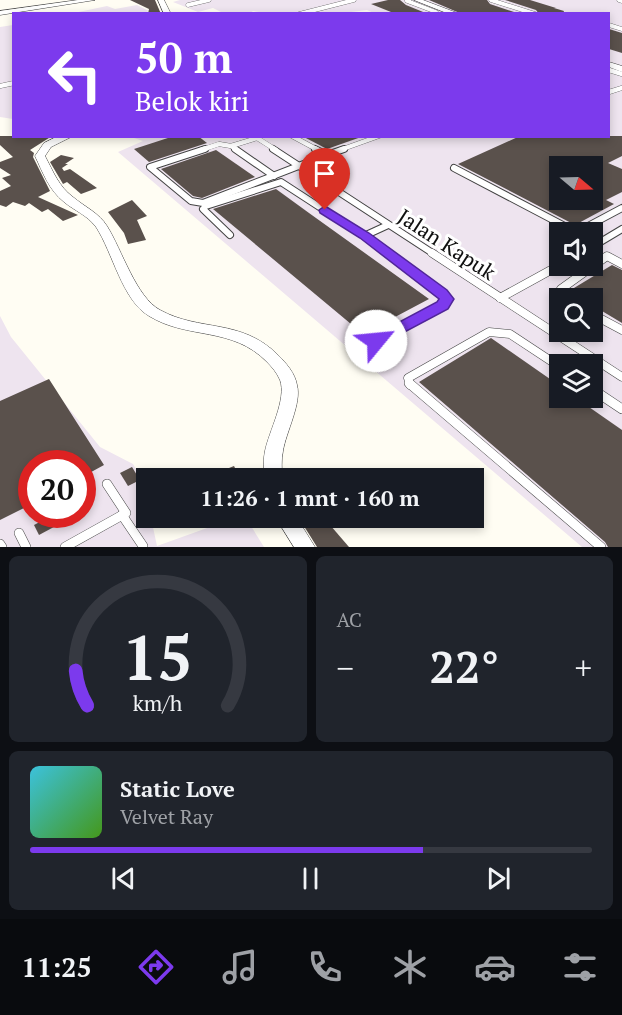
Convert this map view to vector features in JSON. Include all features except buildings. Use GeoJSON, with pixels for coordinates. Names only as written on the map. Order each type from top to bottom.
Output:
{"type":"FeatureCollection","features":[{"type":"Feature","properties":{"kind":"street"},"geometry":{"type":"LineString","coordinates":[[0,13],[56,2],[92,0]]}},
{"type":"Feature","properties":{"kind":"street"},"geometry":{"type":"LineString","coordinates":[[417,0],[451,12]]}},
{"type":"Feature","properties":{"kind":"street"},"geometry":{"type":"LineString","coordinates":[[64,138],[41,151],[40,156],[54,185],[67,199],[89,213],[102,226],[140,301],[146,308],[168,319],[219,329],[243,337],[266,351],[284,372],[291,386],[290,395],[273,453],[273,468]]}},
{"type":"Feature","properties":{"kind":"street"},"geometry":{"type":"LineString","coordinates":[[292,528],[305,547]]}},
{"type":"Feature","properties":{"kind":"lane"},"geometry":{"type":"LineString","coordinates":[[188,4],[209,0]]}},
{"type":"Feature","properties":{"kind":"lane"},"geometry":{"type":"LineString","coordinates":[[307,12],[354,0]]}},
{"type":"Feature","properties":{"kind":"lane"},"geometry":{"type":"LineString","coordinates":[[409,0],[406,1],[436,12]]}},
{"type":"Feature","properties":{"kind":"lane"},"geometry":{"type":"LineString","coordinates":[[491,0],[529,12]]}},
{"type":"Feature","properties":{"kind":"lane"},"geometry":{"type":"LineString","coordinates":[[231,146],[255,138]]}},
{"type":"Feature","properties":{"kind":"lane","name":"Jalan Kapuk"},"geometry":{"type":"LineString","coordinates":[[259,138],[388,225],[549,329]]}},
{"type":"Feature","properties":{"kind":"lane"},"geometry":{"type":"LineString","coordinates":[[296,138],[327,155]]}},
{"type":"Feature","properties":{"kind":"lane"},"geometry":{"type":"LineString","coordinates":[[274,176],[231,146],[219,144],[150,167],[183,195],[196,203],[202,203],[274,176],[299,165],[374,138]]}},
{"type":"Feature","properties":{"kind":"lane"},"geometry":{"type":"LineString","coordinates":[[454,168],[558,222]]}},
{"type":"Feature","properties":{"kind":"lane"},"geometry":{"type":"LineString","coordinates":[[230,235],[203,209],[206,206],[280,182],[364,236],[442,293],[446,299],[443,305],[376,341]]}},
{"type":"Feature","properties":{"kind":"lane"},"geometry":{"type":"LineString","coordinates":[[596,222],[622,208]]}},
{"type":"Feature","properties":{"kind":"lane"},"geometry":{"type":"LineString","coordinates":[[364,236],[388,225]]}},
{"type":"Feature","properties":{"kind":"lane"},"geometry":{"type":"LineString","coordinates":[[603,239],[622,229]]}},
{"type":"Feature","properties":{"kind":"lane"},"geometry":{"type":"LineString","coordinates":[[562,288],[607,256],[622,264]]}},
{"type":"Feature","properties":{"kind":"lane"},"geometry":{"type":"LineString","coordinates":[[500,298],[549,271]]}},
{"type":"Feature","properties":{"kind":"lane"},"geometry":{"type":"LineString","coordinates":[[603,320],[622,330]]}},
{"type":"Feature","properties":{"kind":"lane"},"geometry":{"type":"LineString","coordinates":[[549,360],[510,334],[489,332],[408,378],[409,384],[601,547]]}},
{"type":"Feature","properties":{"kind":"lane","name":"Jalan Kapuk"},"geometry":{"type":"LineString","coordinates":[[570,342],[622,377]]}},
{"type":"Feature","properties":{"kind":"lane"},"geometry":{"type":"LineString","coordinates":[[603,396],[622,409]]}},
{"type":"Feature","properties":{"kind":"lane"},"geometry":{"type":"LineString","coordinates":[[107,484],[143,546]]}},
{"type":"Feature","properties":{"kind":"lane"},"geometry":{"type":"LineString","coordinates":[[65,547],[124,514]]}},
{"type":"Feature","properties":{"kind":"lane"},"geometry":{"type":"LineString","coordinates":[[19,532],[26,547]]}},
{"type":"Feature","properties":{"kind":"shaded area"},"geometry":{"type":"Polygon","coordinates":[[[180,0],[622,0],[622,547],[582,547],[118,152],[143,141],[134,138],[610,138],[610,12],[372,12],[367,10],[221,12],[213,8],[198,12],[173,2],[180,0]]]}},
{"type":"Feature","properties":{"kind":"shaded area"},"geometry":{"type":"Polygon","coordinates":[[[137,5],[149,11],[78,12],[107,6],[115,9],[137,5]]]}},
{"type":"Feature","properties":{"kind":"shaded area"},"geometry":{"type":"Polygon","coordinates":[[[12,25],[12,119],[0,117],[0,27],[12,25]]]}},
{"type":"Feature","properties":{"kind":"shaded area"},"geometry":{"type":"Polygon","coordinates":[[[0,316],[11,337],[100,447],[133,464],[136,469],[136,528],[153,528],[157,546],[207,528],[252,528],[264,547],[0,547],[0,316]]]}},
{"type":"Feature","properties":{"kind":"route"},"geometry":{"type":"LineString","coordinates":[[325,210],[442,293],[446,299],[443,305],[376,341]]}}]}
